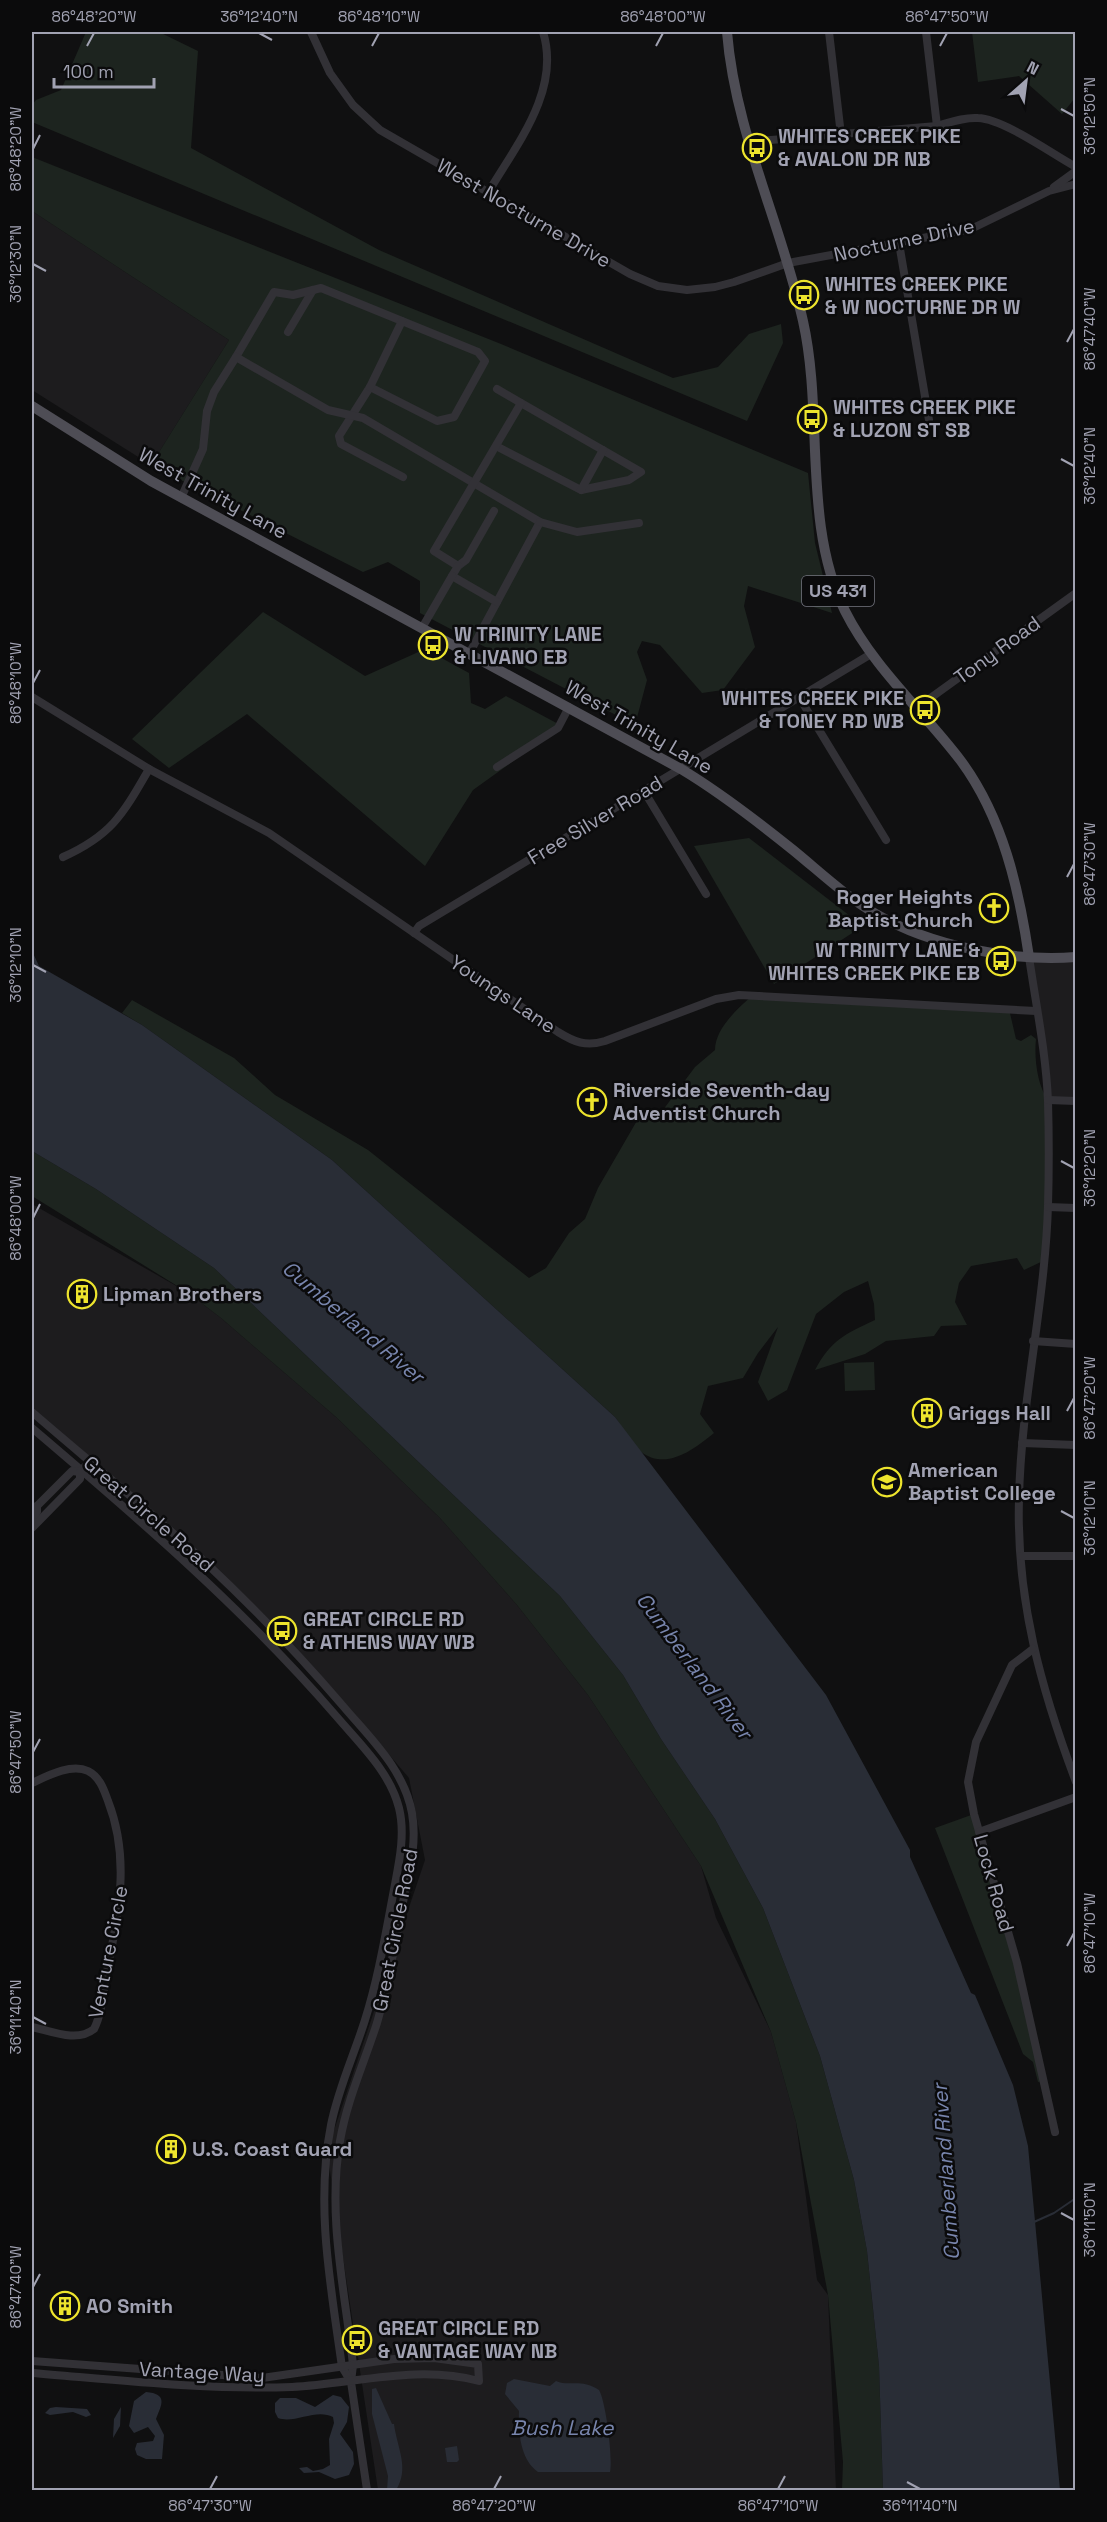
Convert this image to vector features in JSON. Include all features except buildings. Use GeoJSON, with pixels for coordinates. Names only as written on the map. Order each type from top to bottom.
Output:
{"type":"FeatureCollection","features":[{"type":"Feature","properties":{"kind":"main road","name":"US 431"},"geometry":{"type":"LineString","coordinates":[[727,32],[730,66],[748,142],[788,263],[803,321],[813,381],[817,473],[823,537],[844,610],[871,654],[962,763],[1000,833],[1020,899],[1029,957]]}},
{"type":"Feature","properties":{"kind":"main road","name":"West Trinity Lane"},"geometry":{"type":"LineString","coordinates":[[32,406],[74,435],[181,498],[681,769],[748,814],[848,896],[877,915],[922,936],[988,952],[1049,959],[1076,957]]}},
{"type":"Feature","properties":{"kind":"street","name":"West Nocturne Drive"},"geometry":{"type":"LineString","coordinates":[[311,32],[330,72],[352,105],[380,130],[645,282],[687,290],[715,287],[788,263]]}},
{"type":"Feature","properties":{"kind":"street"},"geometry":{"type":"LineString","coordinates":[[489,191],[533,117],[545,84],[546,58],[543,32]]}},
{"type":"Feature","properties":{"kind":"street"},"geometry":{"type":"LineString","coordinates":[[829,32],[841,135]]}},
{"type":"Feature","properties":{"kind":"street"},"geometry":{"type":"LineString","coordinates":[[926,32],[937,126]]}},
{"type":"Feature","properties":{"kind":"street"},"geometry":{"type":"LineString","coordinates":[[748,142],[937,126],[965,118],[989,119],[1076,169],[1049,191]]}},
{"type":"Feature","properties":{"kind":"street"},"geometry":{"type":"LineString","coordinates":[[1049,191],[1076,184]]}},
{"type":"Feature","properties":{"kind":"street","name":"Nocturne Drive"},"geometry":{"type":"LineString","coordinates":[[788,263],[972,229],[1049,191]]}},
{"type":"Feature","properties":{"kind":"street"},"geometry":{"type":"LineString","coordinates":[[899,243],[928,420]]}},
{"type":"Feature","properties":{"kind":"street"},"geometry":{"type":"LineString","coordinates":[[181,498],[203,450],[207,411],[214,392],[274,292],[293,295],[321,288],[478,352],[485,361],[454,417],[445,420],[437,421],[370,387]]}},
{"type":"Feature","properties":{"kind":"street"},"geometry":{"type":"LineString","coordinates":[[288,332],[313,290]]}},
{"type":"Feature","properties":{"kind":"street"},"geometry":{"type":"LineString","coordinates":[[402,321],[370,387],[339,436],[342,444],[403,477]]}},
{"type":"Feature","properties":{"kind":"street"},"geometry":{"type":"LineString","coordinates":[[236,357],[328,410],[363,418],[540,522],[577,532],[639,523]]}},
{"type":"Feature","properties":{"kind":"street"},"geometry":{"type":"LineString","coordinates":[[496,446],[582,490],[629,480],[641,472],[497,389]]}},
{"type":"Feature","properties":{"kind":"street"},"geometry":{"type":"LineString","coordinates":[[458,566],[434,551],[521,403]]}},
{"type":"Feature","properties":{"kind":"street"},"geometry":{"type":"LineString","coordinates":[[582,490],[603,450]]}},
{"type":"Feature","properties":{"kind":"street"},"geometry":{"type":"LineString","coordinates":[[422,628],[458,566],[466,560],[494,511]]}},
{"type":"Feature","properties":{"kind":"street"},"geometry":{"type":"LineString","coordinates":[[469,654],[540,522]]}},
{"type":"Feature","properties":{"kind":"street"},"geometry":{"type":"LineString","coordinates":[[452,576],[497,602]]}},
{"type":"Feature","properties":{"kind":"street","name":"Tony Road"},"geometry":{"type":"LineString","coordinates":[[918,708],[1076,593]]}},
{"type":"Feature","properties":{"kind":"street","name":"Free Silver Road"},"geometry":{"type":"LineString","coordinates":[[414,933],[429,920],[871,654]]}},
{"type":"Feature","properties":{"kind":"street","name":"Youngs Lane"},"geometry":{"type":"LineString","coordinates":[[32,697],[149,769],[269,834],[571,1040],[587,1044],[604,1041],[716,999],[739,995],[1036,1011]]}},
{"type":"Feature","properties":{"kind":"street"},"geometry":{"type":"LineString","coordinates":[[799,697],[886,840]]}},
{"type":"Feature","properties":{"kind":"street"},"geometry":{"type":"LineString","coordinates":[[497,767],[558,728],[569,707]]}},
{"type":"Feature","properties":{"kind":"street"},"geometry":{"type":"LineString","coordinates":[[63,856],[90,844],[113,825],[149,769]]}},
{"type":"Feature","properties":{"kind":"street"},"geometry":{"type":"LineString","coordinates":[[644,791],[706,894]]}},
{"type":"Feature","properties":{"kind":"street"},"geometry":{"type":"LineString","coordinates":[[1029,957],[1048,1100],[1048,1207],[1022,1443],[1019,1500],[1021,1556],[1033,1649],[1050,1714],[1076,1782]]}},
{"type":"Feature","properties":{"kind":"street"},"geometry":{"type":"LineString","coordinates":[[1048,1100],[1076,1101]]}},
{"type":"Feature","properties":{"kind":"street"},"geometry":{"type":"LineString","coordinates":[[1048,1207],[1076,1208]]}},
{"type":"Feature","properties":{"kind":"street"},"geometry":{"type":"LineString","coordinates":[[1033,1341],[1076,1344]]}},
{"type":"Feature","properties":{"kind":"street","name":"Great Circle Road"},"geometry":{"type":"LineString","coordinates":[[32,1412],[206,1563],[303,1661],[391,1763],[410,1804],[414,1829],[413,1851],[392,1966],[376,2025],[348,2104],[337,2165],[336,2233],[353,2366],[351,2382],[368,2490]]}},
{"type":"Feature","properties":{"kind":"street","name":"Great Circle Road"},"geometry":{"type":"LineString","coordinates":[[32,1428],[195,1570],[284,1658],[373,1759],[390,1785],[399,1807],[402,1828],[401,1849],[380,1963],[366,2019],[335,2106],[325,2166],[324,2225],[342,2367],[351,2382]]}},
{"type":"Feature","properties":{"kind":"street"},"geometry":{"type":"LineString","coordinates":[[1022,1443],[1076,1445]]}},
{"type":"Feature","properties":{"kind":"street"},"geometry":{"type":"LineString","coordinates":[[32,1528],[80,1479],[81,1471],[90,1461]]}},
{"type":"Feature","properties":{"kind":"street"},"geometry":{"type":"LineString","coordinates":[[32,1519],[37,1512],[34,1508],[72,1471],[81,1471]]}},
{"type":"Feature","properties":{"kind":"street"},"geometry":{"type":"LineString","coordinates":[[1021,1556],[1076,1556]]}},
{"type":"Feature","properties":{"kind":"street","name":"Lock Road"},"geometry":{"type":"LineString","coordinates":[[1033,1649],[1012,1665],[976,1742],[968,1782],[979,1832],[1017,1963],[1055,2132]]}},
{"type":"Feature","properties":{"kind":"street","name":"Venture Circle"},"geometry":{"type":"LineString","coordinates":[[32,1783],[65,1770],[77,1769],[88,1771],[99,1780],[117,1827],[121,1851],[122,1885],[111,1952],[94,2029],[83,2035],[73,2036],[32,2027]]}},
{"type":"Feature","properties":{"kind":"street"},"geometry":{"type":"LineString","coordinates":[[979,1832],[1076,1797]]}},
{"type":"Feature","properties":{"kind":"street","name":"Vantage Way"},"geometry":{"type":"LineString","coordinates":[[32,2361],[262,2378],[394,2359],[434,2358],[478,2364],[479,2381],[442,2375],[414,2374],[351,2382],[230,2388],[32,2373]]}},
{"type":"Feature","properties":{"kind":"shaded area"},"geometry":{"type":"Polygon","coordinates":[[[86,32],[159,32],[198,51],[191,148],[379,250],[673,378],[718,367],[749,334],[781,324],[783,343],[747,421],[32,122],[32,105],[36,100],[61,90],[86,32]]]}},
{"type":"Feature","properties":{"kind":"shaded area"},"geometry":{"type":"Polygon","coordinates":[[[972,32],[1075,32],[1075,98],[1062,114],[1019,76],[978,82],[972,32]]]}},
{"type":"Feature","properties":{"kind":"shaded area"},"geometry":{"type":"Polygon","coordinates":[[[32,157],[501,344],[808,473],[815,543],[832,613],[748,586],[744,606],[755,647],[723,690],[702,693],[660,645],[642,641],[637,652],[647,680],[635,725],[420,613],[420,581],[388,562],[363,572],[151,465],[229,340],[32,211],[32,157]]]}},
{"type":"Feature","properties":{"kind":"shaded area"},"geometry":{"type":"Polygon","coordinates":[[[32,211],[229,340],[151,465],[32,390],[32,211]]]}},
{"type":"Feature","properties":{"kind":"shaded area"},"geometry":{"type":"Polygon","coordinates":[[[263,612],[365,676],[425,649],[469,673],[471,703],[485,709],[506,696],[562,726],[473,790],[425,866],[247,714],[169,768],[132,739],[263,612]]]}},
{"type":"Feature","properties":{"kind":"shaded area"},"geometry":{"type":"Polygon","coordinates":[[[749,838],[863,926],[774,984],[694,846],[749,838]]]}},
{"type":"Feature","properties":{"kind":"shaded area"},"geometry":{"type":"Polygon","coordinates":[[[1029,957],[1075,957],[1075,1101],[1048,1100],[1029,957]]]}},
{"type":"Feature","properties":{"kind":"shaded area"},"geometry":{"type":"Polygon","coordinates":[[[752,996],[1009,1009],[1016,1039],[1021,1041],[1031,1035],[1036,1039],[1037,1071],[1041,1087],[1048,1100],[1043,1261],[1024,1270],[1017,1258],[971,1266],[959,1283],[955,1302],[967,1325],[941,1326],[934,1336],[886,1341],[865,1354],[815,1370],[827,1352],[840,1339],[875,1320],[874,1304],[868,1281],[844,1292],[816,1314],[787,1390],[768,1401],[758,1382],[778,1327],[743,1378],[708,1386],[700,1414],[714,1433],[689,1451],[670,1459],[651,1457],[637,1449],[615,1417],[332,1160],[122,1013],[132,1000],[234,1058],[275,1095],[368,1150],[529,1278],[546,1268],[569,1233],[585,1219],[598,1188],[642,1112],[660,1114],[695,1067],[715,1050],[719,1035],[728,1020],[752,996]]]}},
{"type":"Feature","properties":{"kind":"shaded area"},"geometry":{"type":"Polygon","coordinates":[[[32,1151],[96,1189],[214,1268],[560,1596],[623,1675],[661,1739],[715,1819],[763,1908],[820,2056],[854,2180],[867,2251],[879,2366],[883,2490],[842,2490],[843,2462],[828,2295],[796,2122],[771,2032],[701,1866],[588,1695],[517,1605],[440,1518],[336,1417],[221,1318],[187,1292],[32,1196],[32,1151]]]}},
{"type":"Feature","properties":{"kind":"shaded area"},"geometry":{"type":"Polygon","coordinates":[[[32,1204],[187,1292],[221,1318],[336,1417],[440,1518],[517,1605],[588,1695],[701,1866],[716,1918],[771,2032],[796,2122],[817,2280],[828,2295],[836,2490],[378,2490],[327,2151],[425,1860],[409,1778],[346,1704],[164,1521],[32,1407],[32,1204]]]}},
{"type":"Feature","properties":{"kind":"shaded area"},"geometry":{"type":"Polygon","coordinates":[[[874,1362],[875,1390],[845,1391],[844,1363],[874,1362]]]}},
{"type":"Feature","properties":{"kind":"shaded area"},"geometry":{"type":"Polygon","coordinates":[[[974,1814],[1017,1963],[1042,2081],[1038,2082],[1033,2062],[1023,2054],[935,1828],[974,1814]]]}},
{"type":"Feature","properties":{"kind":"water","name":"Cumberland River"},"geometry":{"type":"Polygon","coordinates":[[[32,951],[39,966],[142,1025],[332,1160],[615,1417],[826,1695],[910,1850],[910,1857],[971,1993],[975,1995],[1013,2085],[1028,2146],[1060,2490],[883,2490],[879,2366],[867,2251],[854,2180],[820,2056],[763,1908],[715,1819],[661,1739],[623,1675],[560,1596],[214,1268],[96,1189],[32,1151],[32,951]]]}},
{"type":"Feature","properties":{"kind":"water","name":"Bush Lake"},"geometry":{"type":"Polygon","coordinates":[[[514,2379],[550,2386],[556,2381],[581,2383],[599,2390],[608,2430],[611,2455],[610,2472],[538,2472],[527,2460],[521,2444],[519,2411],[505,2394],[507,2383],[514,2379]]]}},
{"type":"Feature","properties":{"kind":"water"},"geometry":{"type":"Polygon","coordinates":[[[376,2388],[394,2424],[401,2458],[402,2474],[396,2490],[387,2490],[388,2476],[372,2414],[372,2389],[376,2388]]]}},
{"type":"Feature","properties":{"kind":"water"},"geometry":{"type":"Polygon","coordinates":[[[146,2392],[158,2395],[162,2401],[156,2419],[164,2435],[162,2459],[146,2459],[137,2455],[135,2449],[137,2443],[153,2441],[155,2436],[148,2427],[134,2433],[129,2426],[134,2401],[146,2392]]]}},
{"type":"Feature","properties":{"kind":"water"},"geometry":{"type":"Polygon","coordinates":[[[333,2395],[341,2397],[349,2407],[347,2422],[340,2434],[353,2452],[354,2464],[349,2475],[335,2479],[319,2472],[304,2473],[299,2468],[307,2467],[313,2471],[330,2465],[329,2439],[334,2423],[333,2417],[320,2414],[285,2419],[278,2418],[275,2412],[275,2403],[280,2398],[296,2398],[315,2407],[333,2395]]]}},
{"type":"Feature","properties":{"kind":"water"},"geometry":{"type":"Polygon","coordinates":[[[121,2407],[120,2426],[113,2438],[114,2419],[121,2407]]]}},
{"type":"Feature","properties":{"kind":"water"},"geometry":{"type":"Polygon","coordinates":[[[50,2408],[87,2409],[91,2415],[86,2417],[73,2412],[50,2415],[45,2413],[50,2408]]]}},
{"type":"Feature","properties":{"kind":"water"},"geometry":{"type":"Polygon","coordinates":[[[457,2446],[459,2460],[447,2462],[445,2448],[457,2446]]]}},
{"type":"Feature","properties":{"kind":"waterway"},"geometry":{"type":"LineString","coordinates":[[1034,2222],[1054,2213],[1076,2198]]}},
{"type":"Feature","properties":{"kind":"place","name":"WHITES CREEK PIKE & AVALON DR NB"},"geometry":{"type":"Point","coordinates":[757,148]}},
{"type":"Feature","properties":{"kind":"place","name":"WHITES CREEK PIKE & W NOCTURNE DR W"},"geometry":{"type":"Point","coordinates":[804,295]}},
{"type":"Feature","properties":{"kind":"place","name":"WHITES CREEK PIKE & LUZON ST SB"},"geometry":{"type":"Point","coordinates":[812,419]}},
{"type":"Feature","properties":{"kind":"place","name":"W TRINITY LANE & LIVANO EB"},"geometry":{"type":"Point","coordinates":[433,645]}},
{"type":"Feature","properties":{"kind":"place","name":"WHITES CREEK PIKE & TONEY RD WB"},"geometry":{"type":"Point","coordinates":[925,710]}},
{"type":"Feature","properties":{"kind":"place","name":"Roger Heights Baptist Church"},"geometry":{"type":"Point","coordinates":[994,908]}},
{"type":"Feature","properties":{"kind":"place","name":"W TRINITY LANE & WHITES CREEK PIKE EB"},"geometry":{"type":"Point","coordinates":[1001,961]}},
{"type":"Feature","properties":{"kind":"place","name":"Riverside Seventh-day Adventist Church"},"geometry":{"type":"Point","coordinates":[592,1102]}},
{"type":"Feature","properties":{"kind":"place","name":"Lipman Brothers"},"geometry":{"type":"Point","coordinates":[82,1294]}},
{"type":"Feature","properties":{"kind":"place","name":"Griggs Hall"},"geometry":{"type":"Point","coordinates":[927,1413]}},
{"type":"Feature","properties":{"kind":"place","name":"American Baptist College"},"geometry":{"type":"Point","coordinates":[887,1482]}},
{"type":"Feature","properties":{"kind":"place","name":"GREAT CIRCLE RD & ATHENS WAY WB"},"geometry":{"type":"Point","coordinates":[282,1631]}},
{"type":"Feature","properties":{"kind":"place","name":"U.S. Coast Guard"},"geometry":{"type":"Point","coordinates":[171,2149]}},
{"type":"Feature","properties":{"kind":"place","name":"AO Smith"},"geometry":{"type":"Point","coordinates":[65,2306]}},
{"type":"Feature","properties":{"kind":"place","name":"GREAT CIRCLE RD & VANTAGE WAY NB"},"geometry":{"type":"Point","coordinates":[357,2340]}}]}
